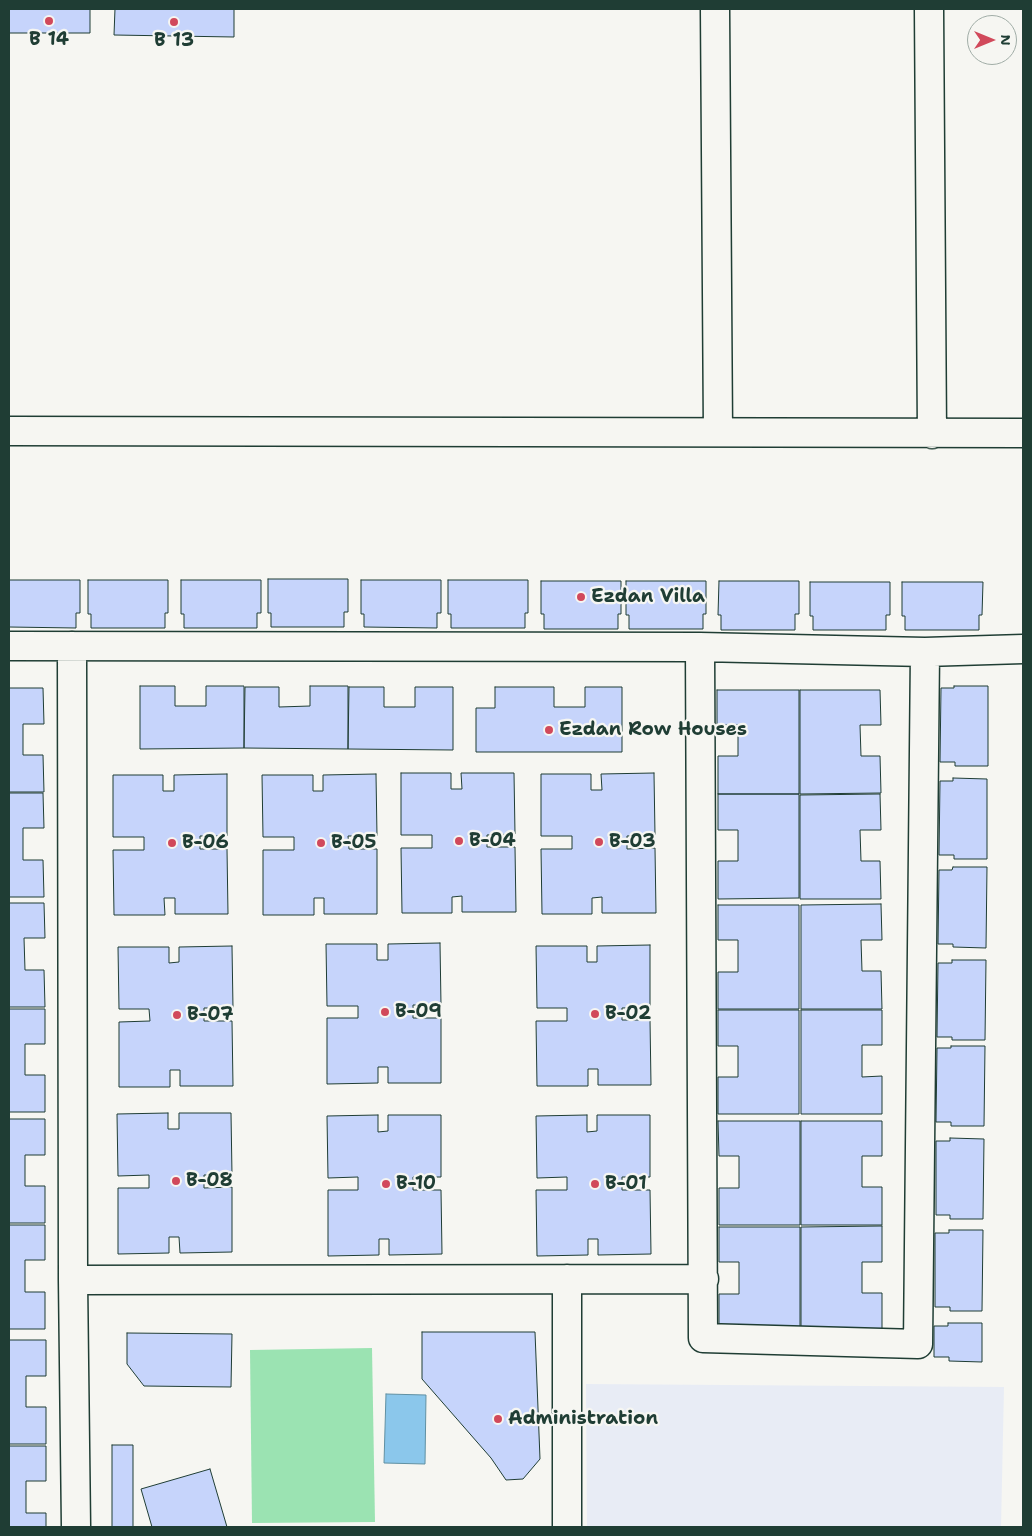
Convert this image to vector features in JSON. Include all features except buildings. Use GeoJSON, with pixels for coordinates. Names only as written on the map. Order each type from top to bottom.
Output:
{"type":"FeatureCollection","features":[{"type":"Feature","properties":{"kind":"street"},"geometry":{"type":"LineString","coordinates":[[715,9],[718,432]]}},
{"type":"Feature","properties":{"kind":"street"},"geometry":{"type":"LineString","coordinates":[[930,9],[932,434]]}},
{"type":"Feature","properties":{"kind":"street"},"geometry":{"type":"LineString","coordinates":[[9,431],[1023,433]]}},
{"type":"Feature","properties":{"kind":"street"},"geometry":{"type":"LineString","coordinates":[[9,646],[700,647],[925,652],[1023,650]]}},
{"type":"Feature","properties":{"kind":"street"},"geometry":{"type":"LineString","coordinates":[[72,646],[73,1280],[76,1527]]}},
{"type":"Feature","properties":{"kind":"street"},"geometry":{"type":"LineString","coordinates":[[700,647],[703,1338],[918,1344],[925,652]]}},
{"type":"Feature","properties":{"kind":"street"},"geometry":{"type":"LineString","coordinates":[[567,1279],[567,1527]]}},
{"type":"Feature","properties":{"kind":"street"},"geometry":{"type":"LineString","coordinates":[[73,1280],[704,1279]]}},
{"type":"Feature","properties":{"kind":"shaded area"},"geometry":{"type":"Polygon","coordinates":[[[586,1384],[1004,1387],[1001,1527],[587,1527],[586,1384]]]}},
{"type":"Feature","properties":{"kind":"green space"},"geometry":{"type":"Polygon","coordinates":[[[372,1348],[375,1522],[252,1523],[250,1350],[372,1348]]]}},
{"type":"Feature","properties":{"kind":"water"},"geometry":{"type":"Polygon","coordinates":[[[386,1394],[426,1395],[425,1464],[384,1463],[386,1394]]]}},
{"type":"Feature","properties":{"kind":"place","name":"B 14"},"geometry":{"type":"Point","coordinates":[49,21]}},
{"type":"Feature","properties":{"kind":"place","name":"B 13"},"geometry":{"type":"Point","coordinates":[174,22]}},
{"type":"Feature","properties":{"kind":"place","name":"Ezdan Villa"},"geometry":{"type":"Point","coordinates":[581,597]}},
{"type":"Feature","properties":{"kind":"place","name":"Ezdan Row Houses"},"geometry":{"type":"Point","coordinates":[549,730]}},
{"type":"Feature","properties":{"kind":"place","name":"B-04"},"geometry":{"type":"Point","coordinates":[459,841]}},
{"type":"Feature","properties":{"kind":"place","name":"B-03"},"geometry":{"type":"Point","coordinates":[599,842]}},
{"type":"Feature","properties":{"kind":"place","name":"B-06"},"geometry":{"type":"Point","coordinates":[172,843]}},
{"type":"Feature","properties":{"kind":"place","name":"B-05"},"geometry":{"type":"Point","coordinates":[321,843]}},
{"type":"Feature","properties":{"kind":"place","name":"B-09"},"geometry":{"type":"Point","coordinates":[385,1012]}},
{"type":"Feature","properties":{"kind":"place","name":"B-02"},"geometry":{"type":"Point","coordinates":[595,1014]}},
{"type":"Feature","properties":{"kind":"place","name":"B-07"},"geometry":{"type":"Point","coordinates":[177,1015]}},
{"type":"Feature","properties":{"kind":"place","name":"B-08"},"geometry":{"type":"Point","coordinates":[176,1181]}},
{"type":"Feature","properties":{"kind":"place","name":"B-10"},"geometry":{"type":"Point","coordinates":[386,1184]}},
{"type":"Feature","properties":{"kind":"place","name":"B-01"},"geometry":{"type":"Point","coordinates":[595,1184]}},
{"type":"Feature","properties":{"kind":"place","name":"Administration"},"geometry":{"type":"Point","coordinates":[498,1419]}}]}
